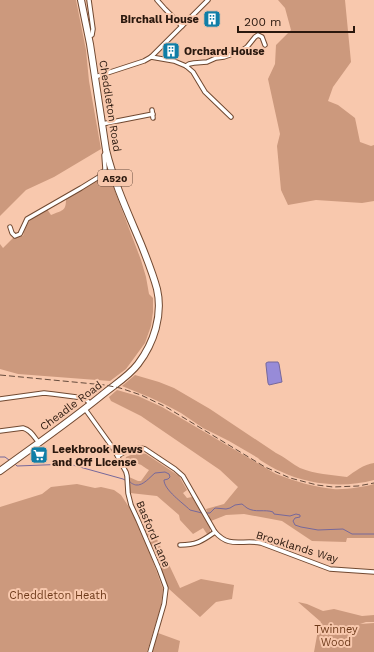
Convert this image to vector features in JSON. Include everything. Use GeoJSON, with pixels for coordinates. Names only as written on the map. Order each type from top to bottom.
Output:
{"type":"FeatureCollection","features":[{"type":"Feature","properties":{"kind":"highway","name":"Cheddleton Road"},"geometry":{"type":"LineString","coordinates":[[81,0],[106,150],[120,193],[152,273],[158,292],[159,303],[156,327],[148,349]]}},
{"type":"Feature","properties":{"kind":"highway","name":"Cheadle Road"},"geometry":{"type":"LineString","coordinates":[[0,471],[85,409],[130,372],[148,349]]}},
{"type":"Feature","properties":{"kind":"street"},"geometry":{"type":"LineString","coordinates":[[88,36],[92,36],[93,30],[89,0]]}},
{"type":"Feature","properties":{"kind":"street"},"geometry":{"type":"LineString","coordinates":[[158,0],[182,26]]}},
{"type":"Feature","properties":{"kind":"street"},"geometry":{"type":"LineString","coordinates":[[95,77],[144,61],[151,57],[208,0]]}},
{"type":"Feature","properties":{"kind":"street"},"geometry":{"type":"LineString","coordinates":[[186,66],[194,63],[207,62],[241,51],[247,47],[255,36],[258,35],[262,37],[265,45]]}},
{"type":"Feature","properties":{"kind":"street"},"geometry":{"type":"LineString","coordinates":[[151,57],[174,61],[186,66],[193,72],[205,92],[231,117]]}},
{"type":"Feature","properties":{"kind":"street"},"geometry":{"type":"LineString","coordinates":[[102,124],[153,114]]}},
{"type":"Feature","properties":{"kind":"street"},"geometry":{"type":"LineString","coordinates":[[10,228],[15,236],[20,234],[27,219],[102,175],[105,168],[104,155],[106,150]]}},
{"type":"Feature","properties":{"kind":"street"},"geometry":{"type":"LineString","coordinates":[[0,399],[44,393],[84,398],[91,404]]}},
{"type":"Feature","properties":{"kind":"street","name":"Basford Lane"},"geometry":{"type":"LineString","coordinates":[[85,409],[102,431],[126,472],[131,505],[166,588],[164,604],[150,652]]}},
{"type":"Feature","properties":{"kind":"street"},"geometry":{"type":"LineString","coordinates":[[0,431],[24,428],[30,432],[38,443]]}},
{"type":"Feature","properties":{"kind":"street","name":"Brooklands Way"},"geometry":{"type":"LineString","coordinates":[[118,456],[137,448],[145,449],[180,473],[215,532],[227,541],[254,541],[330,569],[374,572]]}},
{"type":"Feature","properties":{"kind":"street"},"geometry":{"type":"LineString","coordinates":[[180,545],[197,543],[215,532]]}},
{"type":"Feature","properties":{"kind":"green space"},"geometry":{"type":"Polygon","coordinates":[[[0,0],[76,0],[86,50],[89,81],[101,149],[54,177],[26,190],[0,216],[0,0]]]}},
{"type":"Feature","properties":{"kind":"green space"},"geometry":{"type":"Polygon","coordinates":[[[278,0],[345,0],[351,62],[333,87],[328,101],[338,105],[355,118],[360,142],[371,146],[374,145],[374,201],[362,203],[316,200],[288,205],[281,190],[277,146],[280,134],[268,79],[275,64],[276,45],[291,30],[285,8],[278,0]]]}},
{"type":"Feature","properties":{"kind":"green space"},"geometry":{"type":"Polygon","coordinates":[[[108,173],[141,260],[149,294],[153,298],[151,326],[145,343],[126,369],[110,381],[18,374],[0,369],[0,244],[3,248],[15,236],[23,236],[31,219],[47,209],[51,215],[63,210],[66,199],[108,173]]]}},
{"type":"Feature","properties":{"kind":"green space"},"geometry":{"type":"Polygon","coordinates":[[[135,375],[174,388],[210,409],[300,468],[317,473],[347,477],[363,467],[374,463],[374,480],[351,484],[327,484],[304,480],[279,471],[229,441],[203,428],[181,413],[149,397],[122,386],[135,375]]]}},
{"type":"Feature","properties":{"kind":"green space"},"geometry":{"type":"Polygon","coordinates":[[[117,390],[138,396],[162,407],[283,477],[311,485],[333,489],[354,488],[374,484],[374,538],[347,538],[346,542],[312,541],[282,521],[244,514],[226,515],[211,521],[206,509],[224,504],[238,487],[220,470],[141,416],[111,401],[109,397],[117,390]]]}},
{"type":"Feature","properties":{"kind":"green space"},"geometry":{"type":"Polygon","coordinates":[[[138,452],[146,454],[179,476],[187,490],[183,493],[187,498],[192,497],[210,527],[210,533],[207,534],[203,528],[193,534],[180,520],[179,515],[157,496],[130,493],[129,477],[141,481],[149,470],[139,464],[128,467],[125,462],[126,457],[138,452]]]}},
{"type":"Feature","properties":{"kind":"green space","name":"Cheddleton Heath"},"geometry":{"type":"Polygon","coordinates":[[[77,484],[114,490],[121,495],[131,510],[145,540],[163,589],[161,606],[147,652],[0,652],[0,507],[42,494],[51,487],[77,484]]]}},
{"type":"Feature","properties":{"kind":"green space"},"geometry":{"type":"Polygon","coordinates":[[[142,525],[154,533],[180,588],[201,579],[234,585],[232,599],[216,602],[200,617],[169,589],[142,525]]]}},
{"type":"Feature","properties":{"kind":"green space","name":"Twinney Wood"},"geometry":{"type":"Polygon","coordinates":[[[298,602],[323,611],[334,609],[362,616],[374,615],[374,622],[360,624],[374,623],[374,652],[314,652],[321,622],[298,602]]]}},
{"type":"Feature","properties":{"kind":"green space"},"geometry":{"type":"Polygon","coordinates":[[[158,633],[180,641],[178,652],[152,652],[158,633]]]}},
{"type":"Feature","properties":{"kind":"shaded area"},"geometry":{"type":"Polygon","coordinates":[[[268,362],[278,362],[282,382],[269,385],[266,365],[268,362]]]}},
{"type":"Feature","properties":{"kind":"waterway"},"geometry":{"type":"LineString","coordinates":[[0,457],[5,457],[9,460]]}},
{"type":"Feature","properties":{"kind":"waterway"},"geometry":{"type":"LineString","coordinates":[[15,464],[17,466],[69,464],[127,481]]}},
{"type":"Feature","properties":{"kind":"waterway"},"geometry":{"type":"LineString","coordinates":[[130,482],[135,485],[139,485],[144,483],[155,473],[165,472],[169,474],[170,477],[164,480],[170,492],[190,510],[202,513]]}},
{"type":"Feature","properties":{"kind":"waterway"},"geometry":{"type":"LineString","coordinates":[[205,513],[210,513],[215,508],[226,509],[242,504],[253,510],[270,511],[274,514],[290,516],[296,514],[300,515],[300,517],[295,518],[293,521],[295,525],[301,527],[318,530],[343,529],[352,534],[374,534]]}},
{"type":"Feature","properties":{"kind":"railway"},"geometry":{"type":"LineString","coordinates":[[0,375],[105,385],[120,388],[141,395],[166,407],[265,467],[290,478],[317,485],[333,487],[358,486],[374,483]]}},
{"type":"Feature","properties":{"kind":"place","name":"Birchall House"},"geometry":{"type":"Point","coordinates":[212,19]}},
{"type":"Feature","properties":{"kind":"place","name":"Orchard House"},"geometry":{"type":"Point","coordinates":[171,51]}},
{"type":"Feature","properties":{"kind":"place","name":"Leekbrook News and Off License"},"geometry":{"type":"Point","coordinates":[39,455]}}]}
